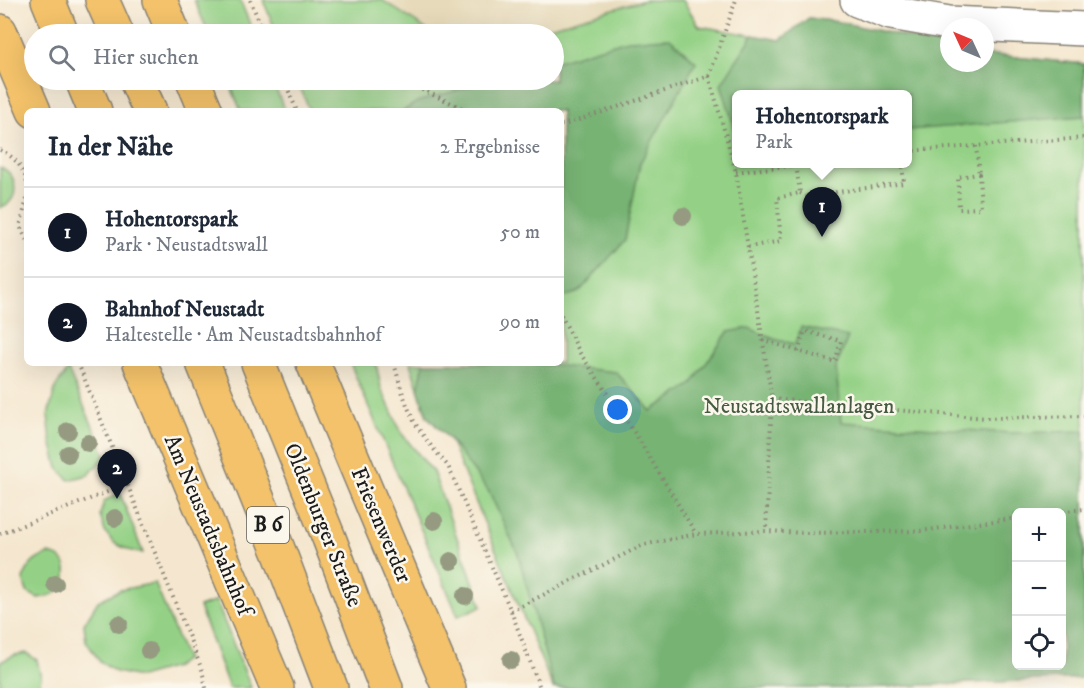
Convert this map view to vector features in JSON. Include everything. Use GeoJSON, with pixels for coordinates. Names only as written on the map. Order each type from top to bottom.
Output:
{"type":"FeatureCollection","features":[{"type":"Feature","properties":{"kind":"main road"},"geometry":{"type":"LineString","coordinates":[[48,0],[58,24]]}},
{"type":"Feature","properties":{"kind":"main road"},"geometry":{"type":"LineString","coordinates":[[102,0],[113,24]]}},
{"type":"Feature","properties":{"kind":"main road"},"geometry":{"type":"LineString","coordinates":[[160,0],[170,24]]}},
{"type":"Feature","properties":{"kind":"main road"},"geometry":{"type":"LineString","coordinates":[[0,31],[24,87]]}},
{"type":"Feature","properties":{"kind":"main road"},"geometry":{"type":"LineString","coordinates":[[25,90],[33,108]]}},
{"type":"Feature","properties":{"kind":"main road"},"geometry":{"type":"LineString","coordinates":[[86,90],[94,108]]}},
{"type":"Feature","properties":{"kind":"main road"},"geometry":{"type":"LineString","coordinates":[[141,90],[149,108]]}},
{"type":"Feature","properties":{"kind":"main road"},"geometry":{"type":"LineString","coordinates":[[197,90],[205,108]]}},
{"type":"Feature","properties":{"kind":"main road","name":"Am Neustadtsbahnhof"},"geometry":{"type":"LineString","coordinates":[[141,366],[277,688]]}},
{"type":"Feature","properties":{"kind":"main road","name":"B 6"},"geometry":{"type":"LineString","coordinates":[[203,366],[331,688]]}},
{"type":"Feature","properties":{"kind":"main road","name":"Oldenburger Straße"},"geometry":{"type":"LineString","coordinates":[[259,366],[329,538],[386,688]]}},
{"type":"Feature","properties":{"kind":"main road","name":"Friesenwerder"},"geometry":{"type":"LineString","coordinates":[[313,366],[449,688]]}},
{"type":"Feature","properties":{"kind":"street"},"geometry":{"type":"LineString","coordinates":[[857,0],[891,13],[949,23],[1084,29]]}},
{"type":"Feature","properties":{"kind":"path"},"geometry":{"type":"LineString","coordinates":[[250,0],[261,24]]}},
{"type":"Feature","properties":{"kind":"path"},"geometry":{"type":"LineString","coordinates":[[732,158],[709,76],[736,0]]}},
{"type":"Feature","properties":{"kind":"path"},"geometry":{"type":"LineString","coordinates":[[564,124],[709,76]]}},
{"type":"Feature","properties":{"kind":"path"},"geometry":{"type":"LineString","coordinates":[[288,90],[296,108]]}},
{"type":"Feature","properties":{"kind":"path"},"geometry":{"type":"LineString","coordinates":[[422,90],[462,108]]}},
{"type":"Feature","properties":{"kind":"path"},"geometry":{"type":"LineString","coordinates":[[912,151],[1084,138]]}},
{"type":"Feature","properties":{"kind":"path"},"geometry":{"type":"LineString","coordinates":[[976,146],[979,174],[981,208],[959,209],[958,177],[979,174]]}},
{"type":"Feature","properties":{"kind":"path"},"geometry":{"type":"LineString","coordinates":[[0,150],[12,155],[24,173]]}},
{"type":"Feature","properties":{"kind":"path"},"geometry":{"type":"LineString","coordinates":[[735,168],[772,399],[766,531]]}},
{"type":"Feature","properties":{"kind":"path"},"geometry":{"type":"LineString","coordinates":[[736,172],[770,168]]}},
{"type":"Feature","properties":{"kind":"path"},"geometry":{"type":"LineString","coordinates":[[796,168],[800,193]]}},
{"type":"Feature","properties":{"kind":"path"},"geometry":{"type":"LineString","coordinates":[[748,247],[781,241],[777,198],[800,193],[807,196],[904,183],[902,168]]}},
{"type":"Feature","properties":{"kind":"path"},"geometry":{"type":"LineString","coordinates":[[24,211],[20,226],[24,235]]}},
{"type":"Feature","properties":{"kind":"path"},"geometry":{"type":"LineString","coordinates":[[564,321],[580,354],[636,435],[696,534]]}},
{"type":"Feature","properties":{"kind":"path"},"geometry":{"type":"LineString","coordinates":[[762,340],[798,351],[835,362],[841,341],[805,331],[798,351]]}},
{"type":"Feature","properties":{"kind":"path"},"geometry":{"type":"LineString","coordinates":[[79,366],[202,670],[206,688]]}},
{"type":"Feature","properties":{"kind":"path"},"geometry":{"type":"LineString","coordinates":[[395,366],[415,422],[434,451],[448,466],[511,611],[540,688]]}},
{"type":"Feature","properties":{"kind":"path"},"geometry":{"type":"LineString","coordinates":[[772,399],[986,418],[1084,416]]}},
{"type":"Feature","properties":{"kind":"path"},"geometry":{"type":"LineString","coordinates":[[0,534],[128,484]]}},
{"type":"Feature","properties":{"kind":"path"},"geometry":{"type":"LineString","coordinates":[[1066,512],[1084,509]]}},
{"type":"Feature","properties":{"kind":"path"},"geometry":{"type":"LineString","coordinates":[[511,611],[643,545],[696,534],[766,531],[805,533],[920,531],[1012,519]]}},
{"type":"Feature","properties":{"kind":"shaded area"},"geometry":{"type":"Polygon","coordinates":[[[383,0],[645,0],[560,24],[418,24],[383,0]]]}},
{"type":"Feature","properties":{"kind":"green space"},"geometry":{"type":"Polygon","coordinates":[[[194,0],[240,0],[250,24],[205,24],[194,0]]]}},
{"type":"Feature","properties":{"kind":"green space"},"geometry":{"type":"Polygon","coordinates":[[[263,0],[382,0],[418,24],[273,24],[263,0]]]}},
{"type":"Feature","properties":{"kind":"green space","name":"Neustadtswallanlagen"},"geometry":{"type":"Polygon","coordinates":[[[645,0],[683,0],[699,26],[780,40],[809,18],[839,22],[940,44],[940,72],[994,72],[994,55],[1084,64],[1084,678],[859,688],[553,688],[450,440],[427,416],[411,366],[564,366],[564,108],[309,108],[301,90],[564,90],[564,24],[560,24],[645,0]]]}},
{"type":"Feature","properties":{"kind":"green space"},"geometry":{"type":"Polygon","coordinates":[[[809,18],[839,22],[940,44],[940,72],[994,72],[994,55],[1084,64],[1084,116],[912,130],[912,90],[732,90],[732,119],[721,84],[753,35],[780,40],[809,18]]]}},
{"type":"Feature","properties":{"kind":"green space"},"geometry":{"type":"Polygon","coordinates":[[[670,38],[696,62],[640,163],[625,240],[579,292],[564,297],[564,108],[408,108],[417,102],[458,90],[564,90],[564,59],[627,40],[670,38]]]}},
{"type":"Feature","properties":{"kind":"green space"},"geometry":{"type":"Polygon","coordinates":[[[232,90],[276,90],[284,108],[240,108],[232,90]]]}},
{"type":"Feature","properties":{"kind":"green space"},"geometry":{"type":"Polygon","coordinates":[[[0,168],[12,177],[15,188],[9,203],[0,208],[0,168]]]}},
{"type":"Feature","properties":{"kind":"green space"},"geometry":{"type":"Polygon","coordinates":[[[801,327],[848,337],[836,367],[841,422],[1012,433],[1084,431],[1084,678],[859,688],[554,688],[518,554],[489,492],[450,440],[427,416],[418,389],[423,366],[561,366],[616,372],[651,411],[691,385],[728,332],[749,328],[774,339],[795,344],[801,327]]]}},
{"type":"Feature","properties":{"kind":"green space"},"geometry":{"type":"Polygon","coordinates":[[[351,366],[377,366],[381,388],[402,434],[433,472],[482,606],[458,616],[351,366]]]}},
{"type":"Feature","properties":{"kind":"green space"},"geometry":{"type":"Polygon","coordinates":[[[68,370],[106,456],[88,475],[69,480],[58,468],[51,441],[48,415],[56,386],[68,370]]]}},
{"type":"Feature","properties":{"kind":"green space"},"geometry":{"type":"Polygon","coordinates":[[[120,493],[143,553],[128,550],[114,543],[105,532],[100,515],[104,501],[120,493]]]}},
{"type":"Feature","properties":{"kind":"green space"},"geometry":{"type":"Polygon","coordinates":[[[49,554],[63,560],[66,569],[65,580],[61,589],[55,593],[38,598],[27,592],[23,579],[27,569],[33,563],[49,554]]]}},
{"type":"Feature","properties":{"kind":"green space"},"geometry":{"type":"Polygon","coordinates":[[[155,583],[186,659],[175,667],[140,677],[116,672],[100,662],[86,641],[84,624],[98,601],[120,590],[155,583]]]}},
{"type":"Feature","properties":{"kind":"green space"},"geometry":{"type":"Polygon","coordinates":[[[216,601],[251,688],[229,688],[199,607],[216,601]]]}},
{"type":"Feature","properties":{"kind":"green space"},"geometry":{"type":"Polygon","coordinates":[[[26,653],[37,660],[41,677],[39,688],[0,688],[0,662],[26,653]]]}},
{"type":"Feature","properties":{"kind":"place","name":"Hohentorspark"},"geometry":{"type":"Point","coordinates":[822,237]}},
{"type":"Feature","properties":{"kind":"place","name":"Bahnhof Neustadt"},"geometry":{"type":"Point","coordinates":[117,499]}}]}
